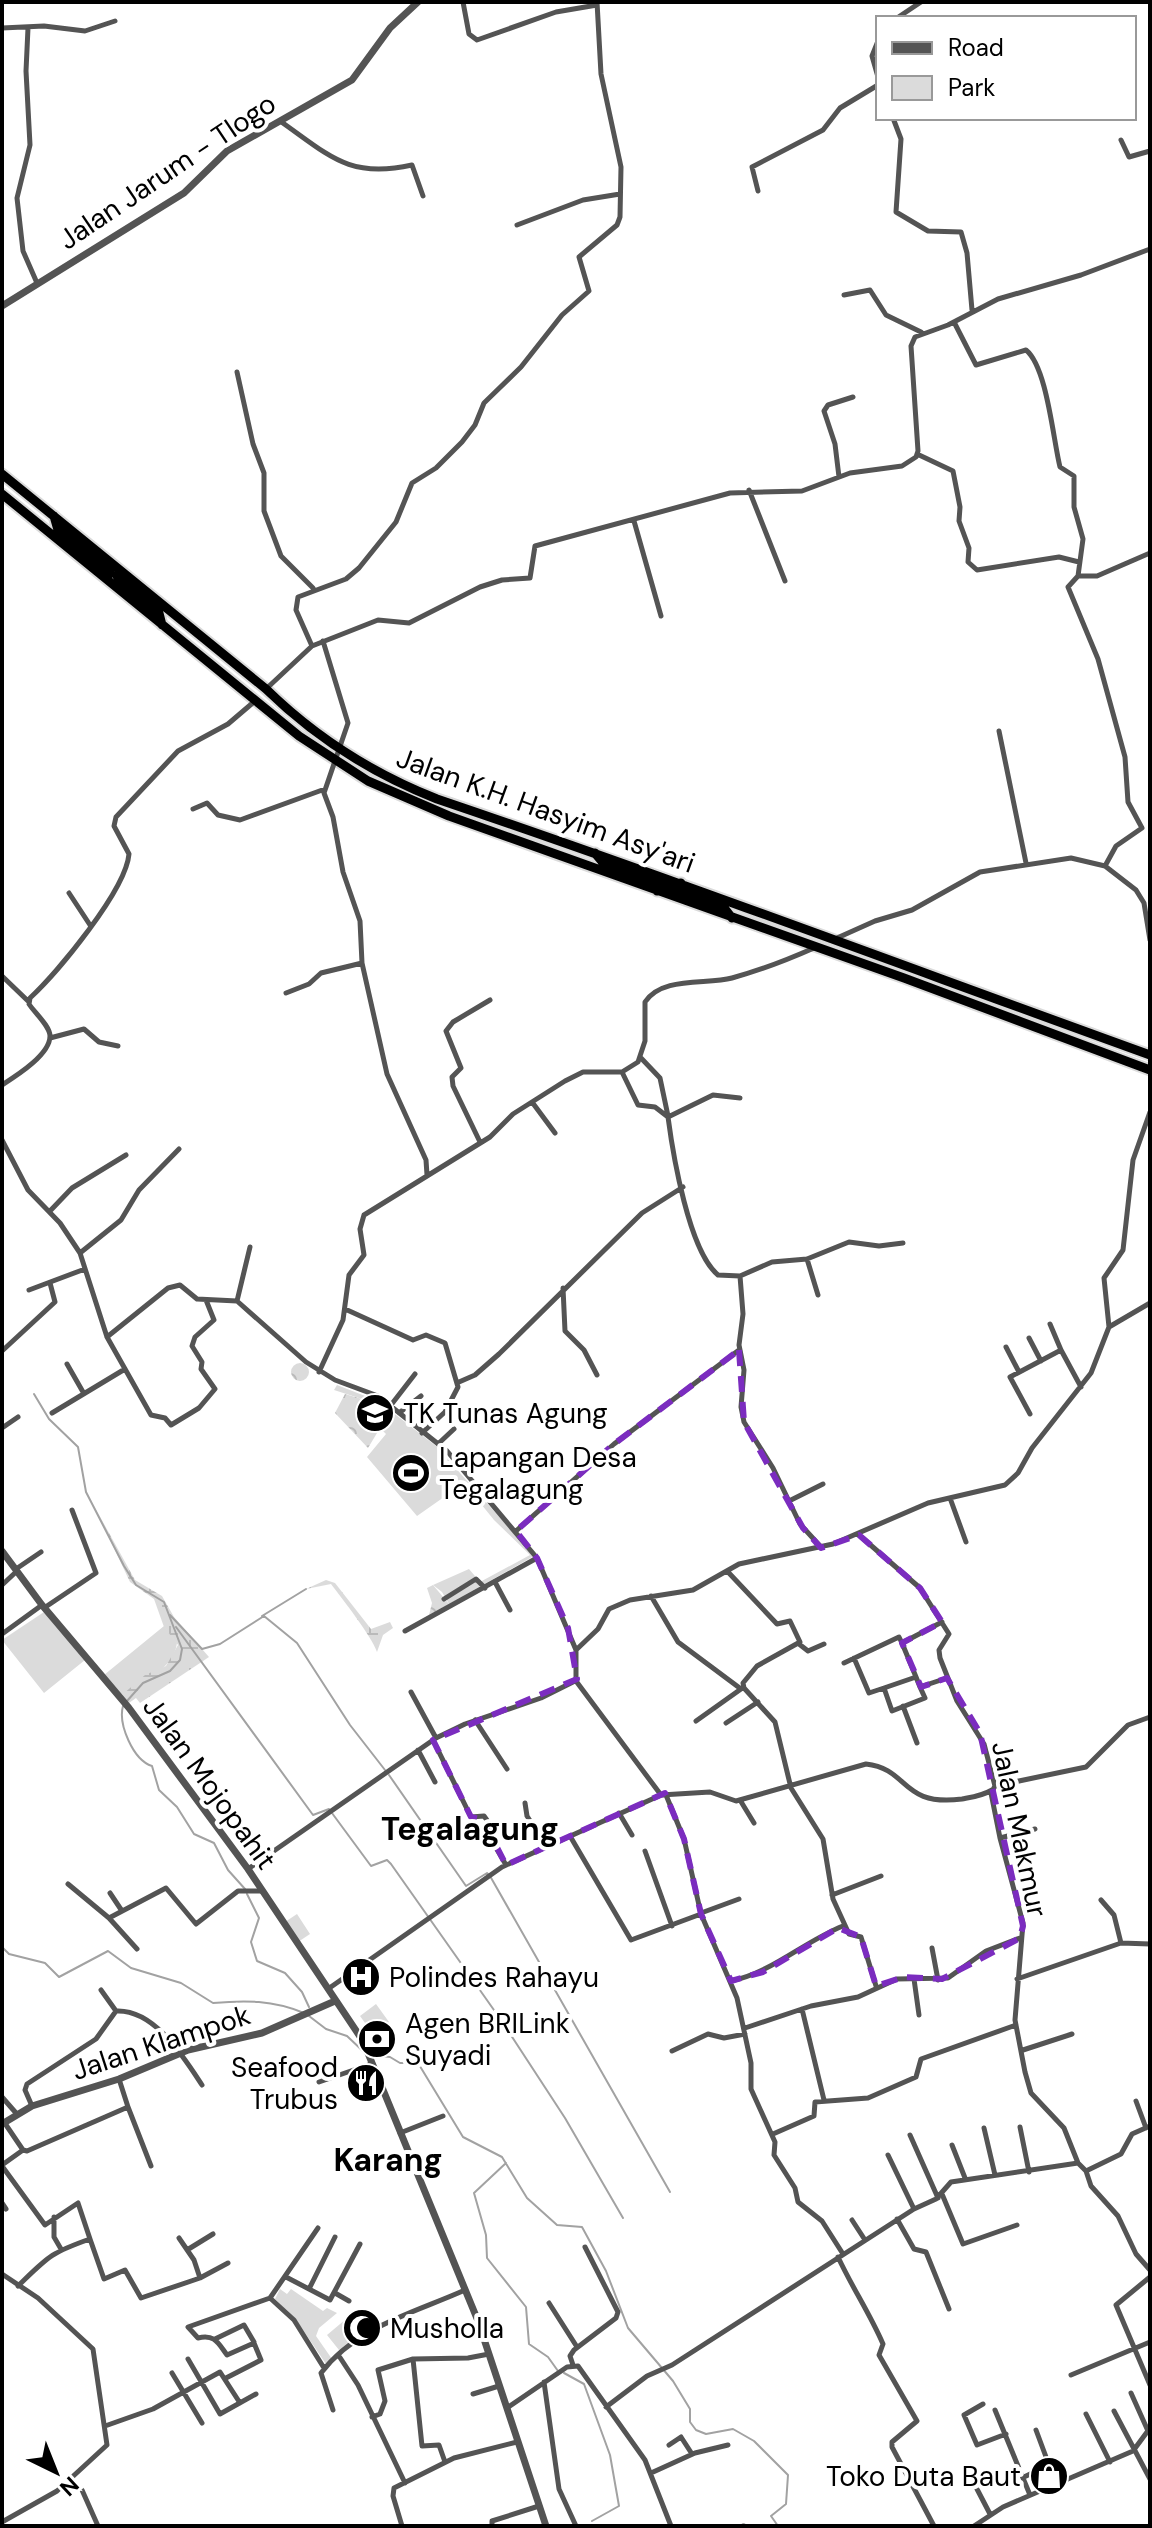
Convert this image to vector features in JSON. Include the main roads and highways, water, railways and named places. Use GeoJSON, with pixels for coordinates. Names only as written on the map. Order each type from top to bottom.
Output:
{"type":"FeatureCollection","features":[{"type":"Feature","properties":{"kind":"highway","name":"Jalan K.H. Hasyim Asy'ari"},"geometry":{"type":"LineString","coordinates":[[2,474],[266,689],[303,726],[340,751],[427,796],[837,938],[974,993],[1150,1055]]}},
{"type":"Feature","properties":{"kind":"highway","name":"Jalan K.H. Hasyim Asy'ari"},"geometry":{"type":"LineString","coordinates":[[2,494],[335,763],[403,798],[1150,1070]]}},
{"type":"Feature","properties":{"kind":"highway"},"geometry":{"type":"LineString","coordinates":[[54,516],[58,530],[110,573],[107,576],[97,572]]}},
{"type":"Feature","properties":{"kind":"highway"},"geometry":{"type":"LineString","coordinates":[[127,575],[116,576],[159,613],[162,625]]}},
{"type":"Feature","properties":{"kind":"highway"},"geometry":{"type":"LineString","coordinates":[[595,853],[605,865],[666,888],[654,891]]}},
{"type":"Feature","properties":{"kind":"highway"},"geometry":{"type":"LineString","coordinates":[[682,883],[672,887],[723,907],[732,918]]}},
{"type":"Feature","properties":{"kind":"waterway"},"geometry":{"type":"LineString","coordinates":[[34,1394],[49,1419],[78,1447],[86,1492],[124,1566],[136,1585],[164,1602],[182,1649],[180,1660],[170,1671],[143,1683],[127,1701]]}},
{"type":"Feature","properties":{"kind":"waterway"},"geometry":{"type":"LineString","coordinates":[[262,1616],[306,1589]]}},
{"type":"Feature","properties":{"kind":"waterway"},"geometry":{"type":"LineString","coordinates":[[170,1615],[202,1649],[220,1644],[264,1616],[297,1643],[350,1725],[385,1770]]}},
{"type":"Feature","properties":{"kind":"waterway"},"geometry":{"type":"LineString","coordinates":[[176,1627],[313,1815],[329,1809],[371,1866],[387,1860],[391,1864],[501,2020],[565,2118],[623,2218]]}},
{"type":"Feature","properties":{"kind":"waterway"},"geometry":{"type":"LineString","coordinates":[[123,1706],[128,1740],[139,1757],[152,1766],[159,1790],[177,1807],[194,1834],[214,1843],[228,1870],[245,1889]]}},
{"type":"Feature","properties":{"kind":"waterway"},"geometry":{"type":"LineString","coordinates":[[389,1775],[466,1886],[487,1873],[490,1876],[670,2192]]}},
{"type":"Feature","properties":{"kind":"waterway"},"geometry":{"type":"LineString","coordinates":[[247,1894],[259,1918],[251,1942],[257,1961],[285,1973],[302,1992],[309,2007]]}},
{"type":"Feature","properties":{"kind":"waterway"},"geometry":{"type":"LineString","coordinates":[[2,1947],[9,1954],[45,1963],[59,1977],[108,1951],[131,1968],[181,1983],[213,2003],[259,2002],[304,2013]]}},
{"type":"Feature","properties":{"kind":"waterway"},"geometry":{"type":"LineString","coordinates":[[309,2016],[326,2029],[347,2036],[366,2054]]}},
{"type":"Feature","properties":{"kind":"waterway"},"geometry":{"type":"LineString","coordinates":[[372,2055],[390,2057],[400,2063],[418,2063],[463,2137],[502,2157],[527,2198],[557,2225],[582,2227],[606,2271],[628,2328],[673,2381],[690,2409],[690,2422],[696,2430],[706,2434],[733,2429],[754,2441],[788,2475],[786,2504],[771,2516],[778,2526]]}},
{"type":"Feature","properties":{"kind":"waterway"},"geometry":{"type":"LineString","coordinates":[[506,2163],[474,2193],[486,2235],[487,2258],[526,2307],[529,2344],[548,2357],[558,2371]]}},
{"type":"Feature","properties":{"kind":"waterway"},"geometry":{"type":"LineString","coordinates":[[564,2373],[584,2384],[610,2455],[619,2506],[592,2521]]}},
{"type":"Feature","properties":{"kind":"place","name":"TK Tunas Agung"},"geometry":{"type":"Point","coordinates":[375,1413]}},
{"type":"Feature","properties":{"kind":"place","name":"Lapangan Desa Tegalagung"},"geometry":{"type":"Point","coordinates":[411,1473]}},
{"type":"Feature","properties":{"kind":"place","name":"Polindes Rahayu"},"geometry":{"type":"Point","coordinates":[361,1977]}},
{"type":"Feature","properties":{"kind":"place","name":"Agen BRILink Suyadi"},"geometry":{"type":"Point","coordinates":[377,2039]}},
{"type":"Feature","properties":{"kind":"place","name":"Seafood Trubus"},"geometry":{"type":"Point","coordinates":[366,2083]}},
{"type":"Feature","properties":{"kind":"place","name":"Musholla"},"geometry":{"type":"Point","coordinates":[362,2328]}},
{"type":"Feature","properties":{"kind":"place","name":"Toko Duta Baut"},"geometry":{"type":"Point","coordinates":[1049,2476]}},
{"type":"Feature","properties":{"kind":"district","name":"Tegalagung"},"geometry":{"type":"Point","coordinates":[470,1829]}},
{"type":"Feature","properties":{"kind":"district","name":"Karang"},"geometry":{"type":"Point","coordinates":[388,2160]}}]}
